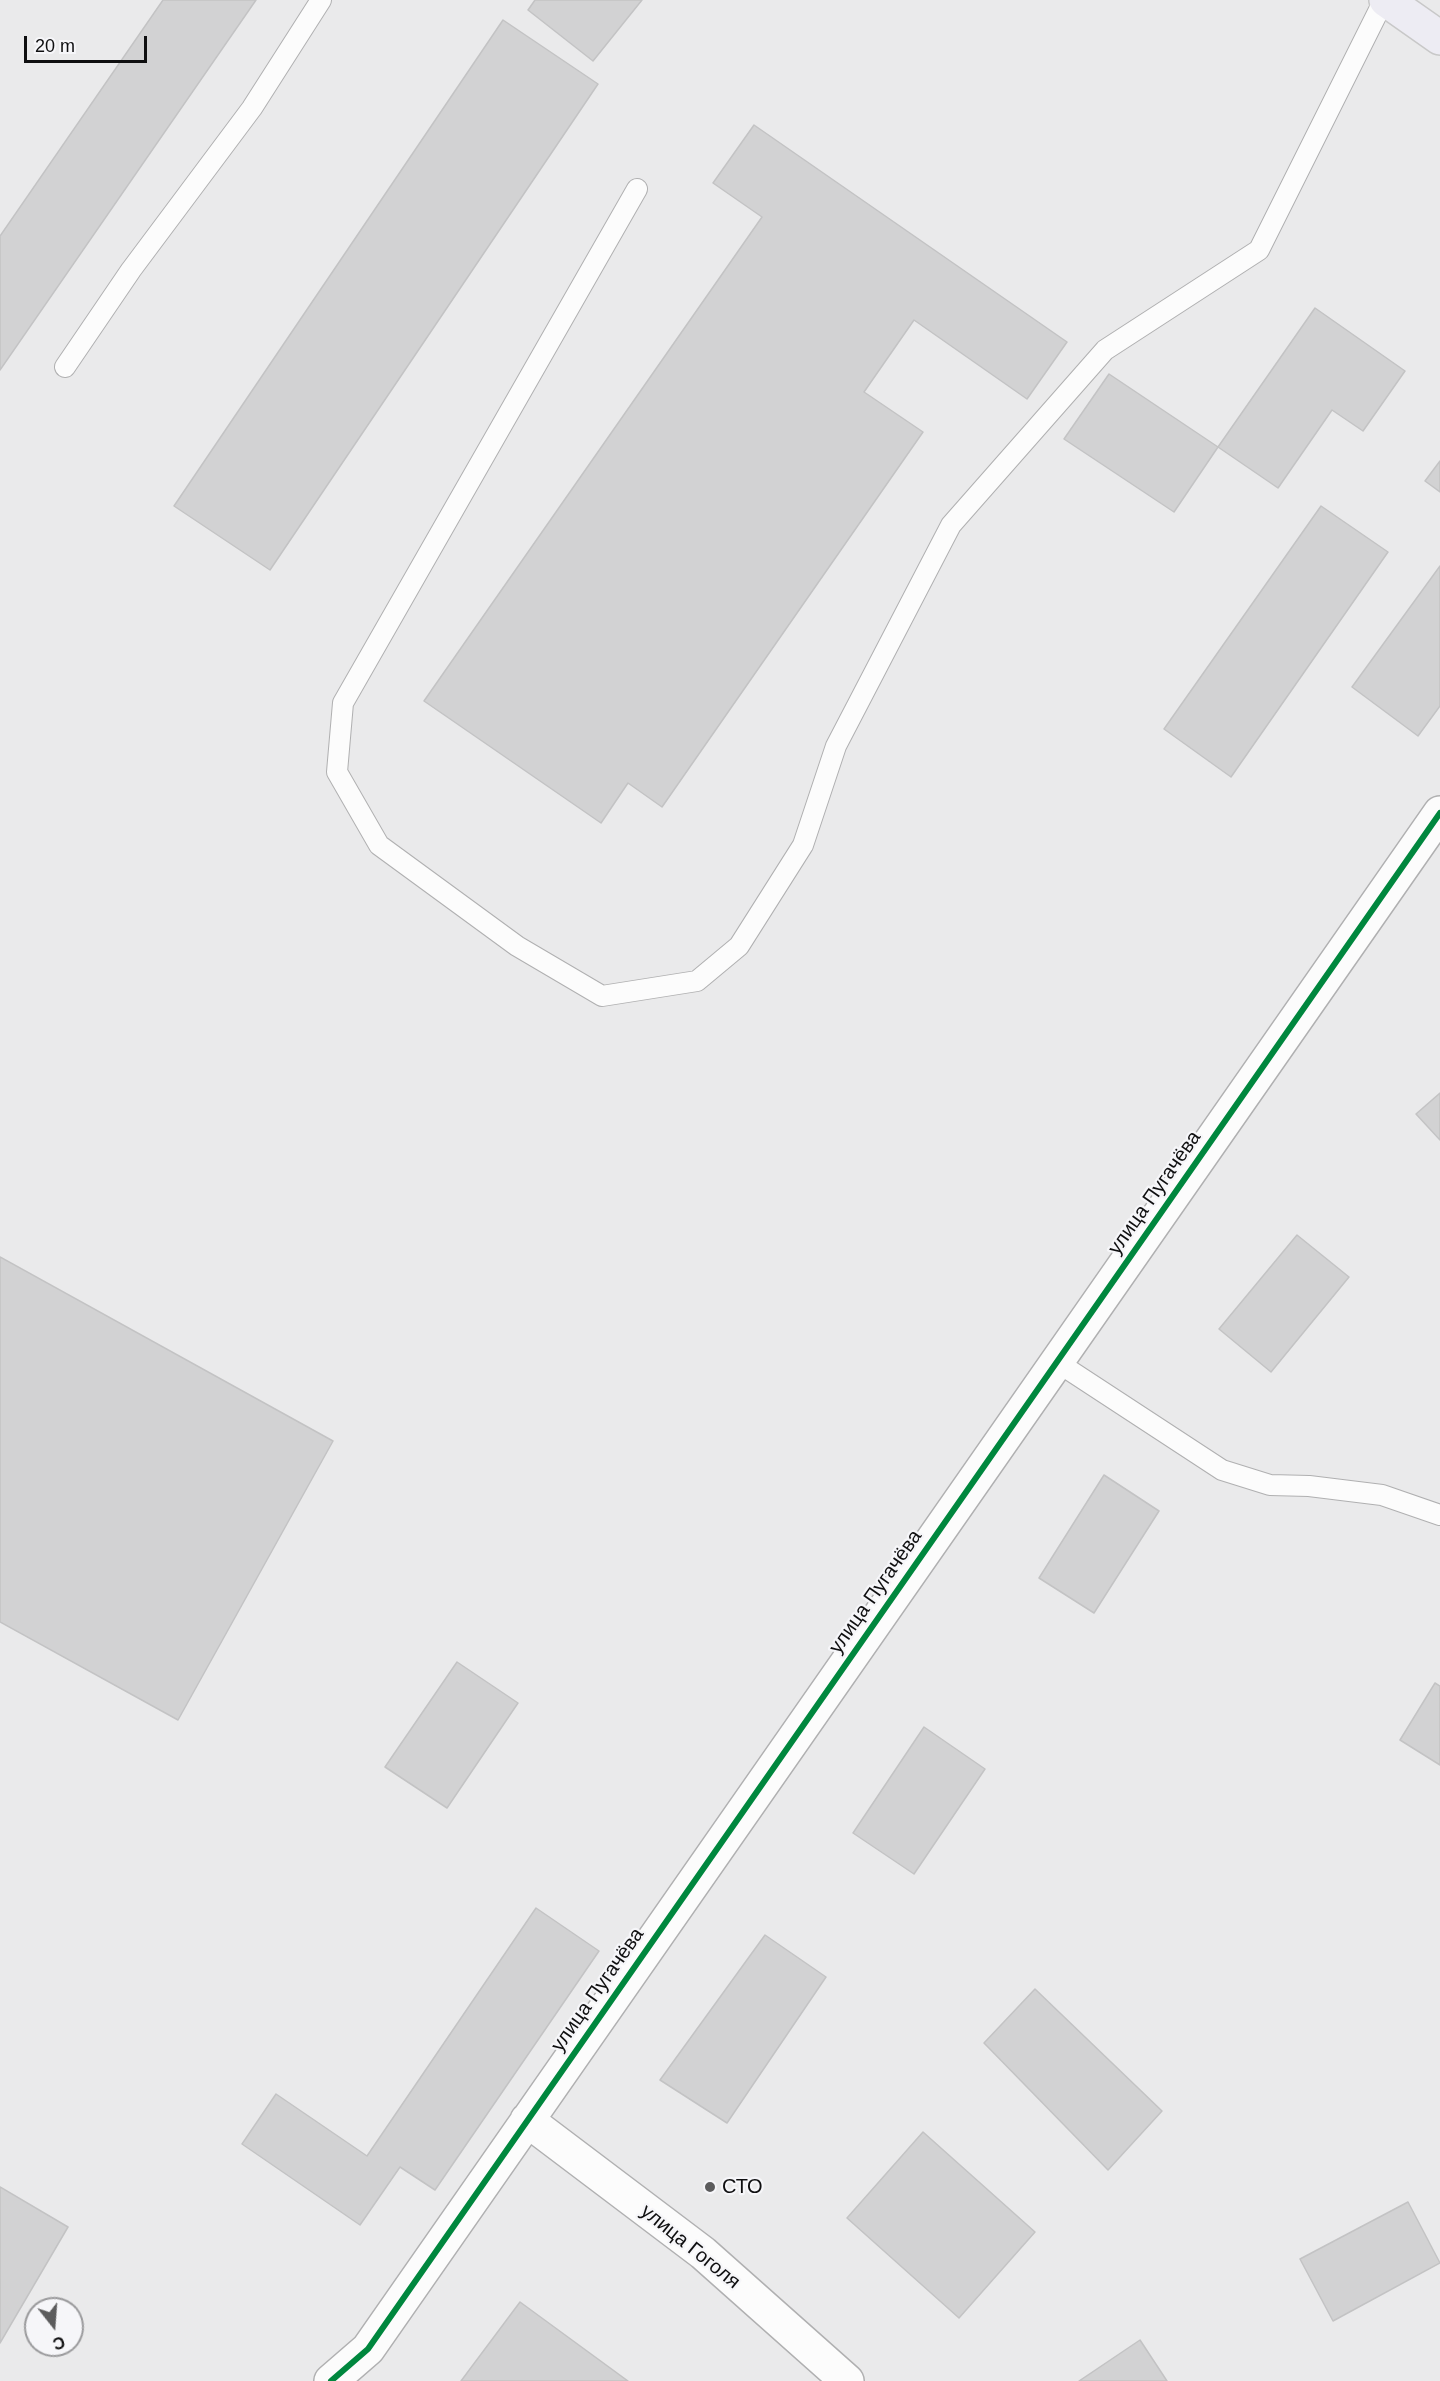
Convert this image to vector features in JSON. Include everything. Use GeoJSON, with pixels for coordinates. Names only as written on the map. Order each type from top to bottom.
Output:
{"type":"FeatureCollection","features":[{"type":"Feature","properties":{"kind":"main road"},"geometry":{"type":"LineString","coordinates":[[1385,0],[1440,38]]}},
{"type":"Feature","properties":{"kind":"street","name":"улица Пугачёва"},"geometry":{"type":"LineString","coordinates":[[331,2381],[368,2349],[1440,813]]}},
{"type":"Feature","properties":{"kind":"street","name":"улица Гоголя"},"geometry":{"type":"LineString","coordinates":[[527,2120],[703,2253],[847,2381]]}},
{"type":"Feature","properties":{"kind":"lane"},"geometry":{"type":"LineString","coordinates":[[65,367],[131,270],[252,108],[321,0]]}},
{"type":"Feature","properties":{"kind":"lane"},"geometry":{"type":"LineString","coordinates":[[637,189],[343,704],[337,772],[379,845],[517,946],[603,996],[697,981],[739,946],[803,845],[836,746],[951,525],[1106,350],[1259,250],[1385,0]]}},
{"type":"Feature","properties":{"kind":"lane"},"geometry":{"type":"LineString","coordinates":[[1057,1362],[1222,1470],[1270,1485],[1309,1486],[1382,1495],[1440,1515]]}},
{"type":"Feature","properties":{"kind":"building"},"geometry":{"type":"Polygon","coordinates":[[[163,0],[256,0],[0,370],[0,236],[163,0]]]}},
{"type":"Feature","properties":{"kind":"building"},"geometry":{"type":"Polygon","coordinates":[[[535,0],[642,0],[593,61],[528,10],[535,0]]]}},
{"type":"Feature","properties":{"kind":"building"},"geometry":{"type":"Polygon","coordinates":[[[503,20],[598,84],[270,570],[174,506],[503,20]]]}},
{"type":"Feature","properties":{"kind":"building"},"geometry":{"type":"Polygon","coordinates":[[[754,125],[1067,342],[1027,399],[914,320],[864,392],[923,432],[662,807],[628,783],[601,823],[424,701],[762,217],[713,183],[754,125]]]}},
{"type":"Feature","properties":{"kind":"building"},"geometry":{"type":"Polygon","coordinates":[[[1315,308],[1405,371],[1363,431],[1332,410],[1278,488],[1218,447],[1315,308]]]}},
{"type":"Feature","properties":{"kind":"building"},"geometry":{"type":"Polygon","coordinates":[[[1109,374],[1218,447],[1174,512],[1064,439],[1109,374]]]}},
{"type":"Feature","properties":{"kind":"building"},"geometry":{"type":"Polygon","coordinates":[[[1440,461],[1440,492],[1425,481],[1440,461]]]}},
{"type":"Feature","properties":{"kind":"building"},"geometry":{"type":"Polygon","coordinates":[[[1321,506],[1388,552],[1231,777],[1164,729],[1321,506]]]}},
{"type":"Feature","properties":{"kind":"building"},"geometry":{"type":"Polygon","coordinates":[[[1440,566],[1440,706],[1418,736],[1352,687],[1440,566]]]}},
{"type":"Feature","properties":{"kind":"building"},"geometry":{"type":"Polygon","coordinates":[[[1440,1093],[1440,1140],[1416,1114],[1440,1093]]]}},
{"type":"Feature","properties":{"kind":"building"},"geometry":{"type":"Polygon","coordinates":[[[1297,1235],[1349,1277],[1271,1372],[1219,1329],[1297,1235]]]}},
{"type":"Feature","properties":{"kind":"building"},"geometry":{"type":"Polygon","coordinates":[[[0,1257],[333,1441],[178,1720],[0,1622],[0,1257]]]}},
{"type":"Feature","properties":{"kind":"building"},"geometry":{"type":"Polygon","coordinates":[[[1104,1475],[1159,1511],[1094,1613],[1039,1578],[1104,1475]]]}},
{"type":"Feature","properties":{"kind":"building"},"geometry":{"type":"Polygon","coordinates":[[[457,1662],[518,1703],[447,1808],[385,1767],[457,1662]]]}},
{"type":"Feature","properties":{"kind":"building"},"geometry":{"type":"Polygon","coordinates":[[[1435,1683],[1440,1686],[1440,1765],[1400,1740],[1435,1683]]]}},
{"type":"Feature","properties":{"kind":"building"},"geometry":{"type":"Polygon","coordinates":[[[924,1727],[985,1769],[914,1874],[853,1833],[924,1727]]]}},
{"type":"Feature","properties":{"kind":"building"},"geometry":{"type":"Polygon","coordinates":[[[536,1908],[599,1951],[435,2190],[400,2167],[360,2225],[242,2144],[276,2094],[367,2156],[536,1908]]]}},
{"type":"Feature","properties":{"kind":"building"},"geometry":{"type":"Polygon","coordinates":[[[765,1935],[826,1977],[727,2123],[660,2080],[765,1935]]]}},
{"type":"Feature","properties":{"kind":"building"},"geometry":{"type":"Polygon","coordinates":[[[1035,1989],[1162,2111],[1108,2170],[984,2043],[1035,1989]]]}},
{"type":"Feature","properties":{"kind":"building"},"geometry":{"type":"Polygon","coordinates":[[[923,2132],[1035,2232],[959,2318],[847,2218],[923,2132]]]}},
{"type":"Feature","properties":{"kind":"building"},"geometry":{"type":"Polygon","coordinates":[[[0,2187],[68,2227],[27,2297],[24,2297],[24,2302],[0,2343],[0,2187]]]}},
{"type":"Feature","properties":{"kind":"building"},"geometry":{"type":"Polygon","coordinates":[[[1408,2202],[1440,2263],[1333,2321],[1300,2259],[1408,2202]]]}},
{"type":"Feature","properties":{"kind":"building"},"geometry":{"type":"Polygon","coordinates":[[[520,2302],[628,2381],[461,2381],[520,2302]]]}},
{"type":"Feature","properties":{"kind":"building"},"geometry":{"type":"Polygon","coordinates":[[[1140,2340],[1167,2381],[1079,2381],[1140,2340]]]}},
{"type":"Feature","properties":{"kind":"cycle path"},"geometry":{"type":"LineString","coordinates":[[331,2381],[368,2349],[1440,813]]}},
{"type":"Feature","properties":{"kind":"place","name":"СТО"},"geometry":{"type":"Point","coordinates":[710,2187]}}]}
